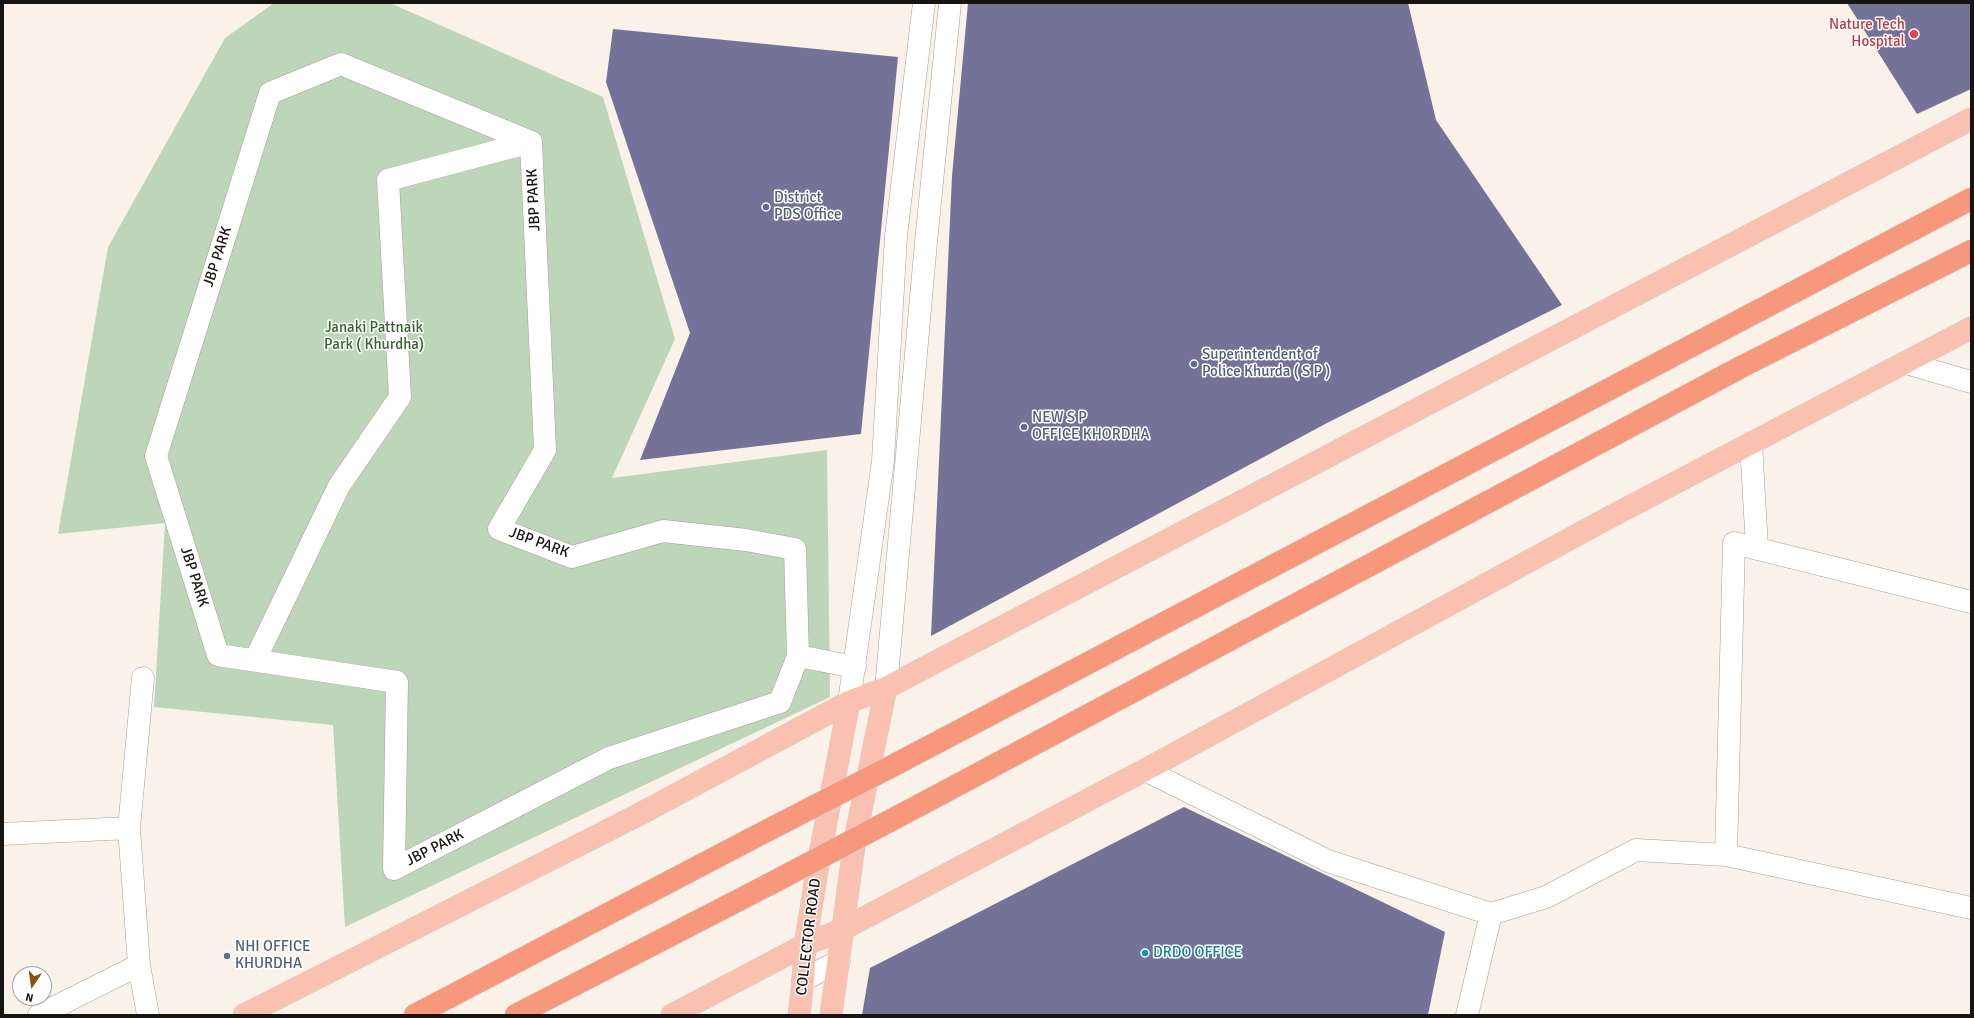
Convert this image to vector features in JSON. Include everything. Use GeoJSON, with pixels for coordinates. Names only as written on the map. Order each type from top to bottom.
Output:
{"type":"FeatureCollection","features":[{"type":"Feature","properties":{"kind":"highway"},"geometry":{"type":"LineString","coordinates":[[415,1015],[1971,199]]}},
{"type":"Feature","properties":{"kind":"highway"},"geometry":{"type":"LineString","coordinates":[[516,1015],[918,806],[1743,366],[1971,251]]}},
{"type":"Feature","properties":{"kind":"main road"},"geometry":{"type":"LineString","coordinates":[[244,1015],[640,814],[849,702],[886,688],[1971,119]]}},
{"type":"Feature","properties":{"kind":"main road"},"geometry":{"type":"LineString","coordinates":[[672,1015],[804,946],[843,929],[1145,770],[1596,524],[1971,328]]}},
{"type":"Feature","properties":{"kind":"main road"},"geometry":{"type":"LineString","coordinates":[[831,1015],[855,839],[886,688]]}},
{"type":"Feature","properties":{"kind":"main road","name":"COLLECTOR ROAD"},"geometry":{"type":"LineString","coordinates":[[799,1015],[803,980],[804,946],[849,702]]}},
{"type":"Feature","properties":{"kind":"street"},"geometry":{"type":"LineString","coordinates":[[849,702],[883,461],[896,236],[924,3]]}},
{"type":"Feature","properties":{"kind":"street"},"geometry":{"type":"LineString","coordinates":[[886,688],[926,242],[950,3]]}},
{"type":"Feature","properties":{"kind":"street","name":"JBP PARK"},"geometry":{"type":"LineString","coordinates":[[341,64],[531,142],[545,450],[499,529],[572,557],[663,531],[746,540],[795,549],[798,656],[780,702],[609,758],[394,869],[397,682],[218,655],[156,456],[270,93],[341,64]]}},
{"type":"Feature","properties":{"kind":"street"},"geometry":{"type":"LineString","coordinates":[[255,660],[339,486],[400,398],[388,180],[531,142]]}},
{"type":"Feature","properties":{"kind":"street"},"geometry":{"type":"LineString","coordinates":[[1906,362],[1971,382]]}},
{"type":"Feature","properties":{"kind":"street"},"geometry":{"type":"LineString","coordinates":[[1751,443],[1756,548]]}},
{"type":"Feature","properties":{"kind":"street"},"geometry":{"type":"LineString","coordinates":[[1726,855],[1734,543],[1971,602]]}},
{"type":"Feature","properties":{"kind":"street"},"geometry":{"type":"LineString","coordinates":[[798,656],[855,667]]}},
{"type":"Feature","properties":{"kind":"street"},"geometry":{"type":"LineString","coordinates":[[143,678],[129,828],[139,965],[148,1015]]}},
{"type":"Feature","properties":{"kind":"street"},"geometry":{"type":"LineString","coordinates":[[1145,770],[1328,861],[1491,914],[1546,898],[1636,850],[1726,855],[1971,908]]}},
{"type":"Feature","properties":{"kind":"street"},"geometry":{"type":"LineString","coordinates":[[3,834],[129,828]]}},
{"type":"Feature","properties":{"kind":"street"},"geometry":{"type":"LineString","coordinates":[[1467,1015],[1491,914]]}},
{"type":"Feature","properties":{"kind":"street"},"geometry":{"type":"LineString","coordinates":[[803,980],[839,961]]}},
{"type":"Feature","properties":{"kind":"street"},"geometry":{"type":"LineString","coordinates":[[39,1015],[139,965]]}},
{"type":"Feature","properties":{"kind":"green space","name":"Janaki Pattnaik Park ( Khurdha)"},"geometry":{"type":"Polygon","coordinates":[[[274,3],[390,3],[603,97],[675,339],[612,478],[827,450],[830,697],[345,927],[333,725],[154,707],[165,523],[58,534],[108,247],[225,38],[274,3]]]}},
{"type":"Feature","properties":{"kind":"building","name":"Superintendent of Police Khurda ( S P )"},"geometry":{"type":"Polygon","coordinates":[[[968,3],[1408,3],[1436,120],[1562,305],[1327,423],[931,636],[952,176],[968,3]]]}},
{"type":"Feature","properties":{"kind":"building"},"geometry":{"type":"Polygon","coordinates":[[[1847,3],[1971,3],[1971,89],[1917,114],[1847,3]]]}},
{"type":"Feature","properties":{"kind":"building","name":"District PDS Office"},"geometry":{"type":"Polygon","coordinates":[[[613,29],[898,57],[861,434],[640,460],[690,333],[606,82],[613,29]]]}},
{"type":"Feature","properties":{"kind":"building"},"geometry":{"type":"Polygon","coordinates":[[[1184,807],[1445,932],[1428,1015],[862,1015],[870,968],[1184,807]]]}},
{"type":"Feature","properties":{"kind":"place","name":"Nature Tech Hospital"},"geometry":{"type":"Point","coordinates":[1914,34]}},
{"type":"Feature","properties":{"kind":"place","name":"District PDS Office"},"geometry":{"type":"Point","coordinates":[766,207]}},
{"type":"Feature","properties":{"kind":"place","name":"Superintendent of Police Khurda ( S P )"},"geometry":{"type":"Point","coordinates":[1194,364]}},
{"type":"Feature","properties":{"kind":"place","name":"NEW S P OFFICE KHORDHA"},"geometry":{"type":"Point","coordinates":[1024,427]}},
{"type":"Feature","properties":{"kind":"place","name":"DRDO OFFICE"},"geometry":{"type":"Point","coordinates":[1145,953]}},
{"type":"Feature","properties":{"kind":"place","name":"NHI OFFICE KHURDHA"},"geometry":{"type":"Point","coordinates":[227,956]}}]}
